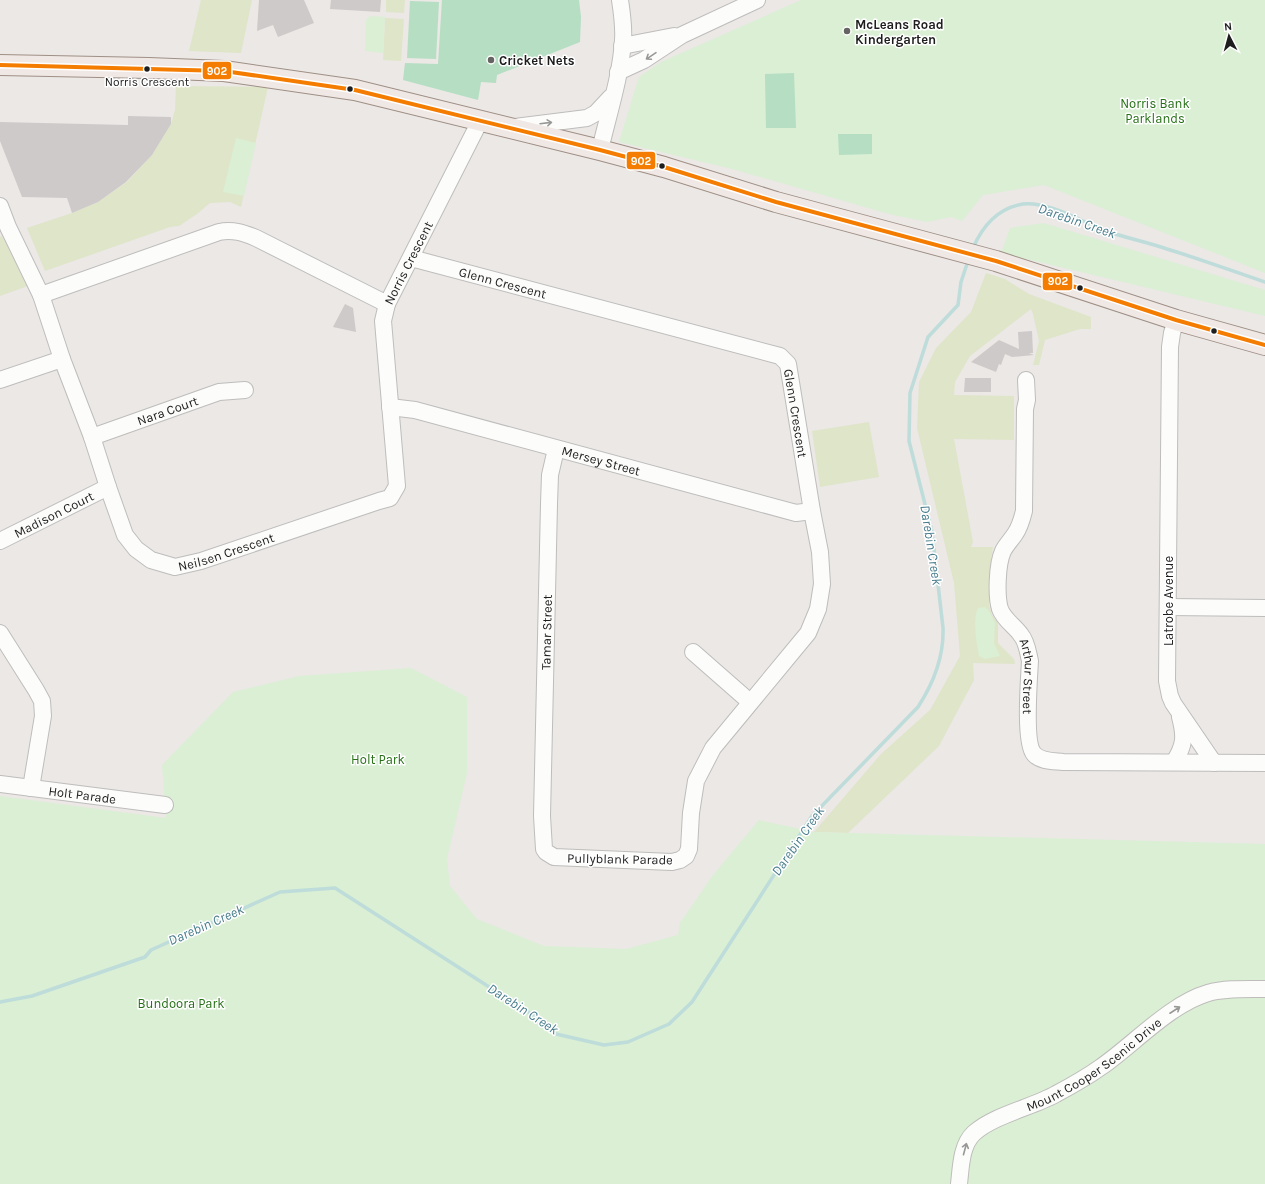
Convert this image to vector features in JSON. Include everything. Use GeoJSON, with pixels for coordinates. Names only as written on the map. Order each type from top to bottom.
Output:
{"type":"FeatureCollection","features":[{"type":"Feature","properties":{"kind":"main road"},"geometry":{"type":"LineString","coordinates":[[0,65],[224,71],[355,90],[664,167],[776,202],[996,261],[1176,320],[1265,345]]}},
{"type":"Feature","properties":{"kind":"street"},"geometry":{"type":"LineString","coordinates":[[600,150],[613,96],[622,46],[623,33],[620,0]]}},
{"type":"Feature","properties":{"kind":"street"},"geometry":{"type":"LineString","coordinates":[[618,72],[644,60],[682,35],[757,0]]}},
{"type":"Feature","properties":{"kind":"street"},"geometry":{"type":"LineString","coordinates":[[622,46],[682,35]]}},
{"type":"Feature","properties":{"kind":"street"},"geometry":{"type":"LineString","coordinates":[[508,128],[587,118],[596,113],[613,96]]}},
{"type":"Feature","properties":{"kind":"street","name":"Norris Crescent"},"geometry":{"type":"LineString","coordinates":[[41,295],[219,232],[231,230],[256,238],[388,304],[480,121]]}},
{"type":"Feature","properties":{"kind":"street"},"geometry":{"type":"LineString","coordinates":[[0,206],[8,227],[41,295]]}},
{"type":"Feature","properties":{"kind":"street","name":"Glenn Crescent"},"geometry":{"type":"LineString","coordinates":[[411,258],[780,356],[788,364],[820,552],[822,584],[818,609],[808,632],[713,748],[696,782],[691,812]]}},
{"type":"Feature","properties":{"kind":"street","name":"Neilsen Crescent"},"geometry":{"type":"LineString","coordinates":[[41,295],[62,359],[92,437],[125,535],[136,549],[151,560],[175,567],[201,561],[390,498],[397,486],[383,321],[388,304]]}},
{"type":"Feature","properties":{"kind":"street","name":"Latrobe Avenue"},"geometry":{"type":"LineString","coordinates":[[1176,320],[1170,347],[1167,681],[1170,696],[1178,712],[1214,762]]}},
{"type":"Feature","properties":{"kind":"street"},"geometry":{"type":"LineString","coordinates":[[0,380],[62,359]]}},
{"type":"Feature","properties":{"kind":"street","name":"Arthur Street"},"geometry":{"type":"LineString","coordinates":[[1026,380],[1027,400],[1025,409],[1024,511],[1020,526],[1001,556],[999,563],[998,595],[1000,609],[1003,615],[1022,635],[1028,650],[1030,661],[1029,737],[1031,750],[1034,754],[1049,761],[1265,763]]}},
{"type":"Feature","properties":{"kind":"street","name":"Nara Court"},"geometry":{"type":"LineString","coordinates":[[92,437],[219,392],[245,390]]}},
{"type":"Feature","properties":{"kind":"street","name":"Mersey Street"},"geometry":{"type":"LineString","coordinates":[[390,407],[415,410],[796,513],[812,511]]}},
{"type":"Feature","properties":{"kind":"street","name":"Tamar Street"},"geometry":{"type":"LineString","coordinates":[[542,816],[550,475],[556,449]]}},
{"type":"Feature","properties":{"kind":"street","name":"Madison Court"},"geometry":{"type":"LineString","coordinates":[[0,542],[108,487]]}},
{"type":"Feature","properties":{"kind":"street"},"geometry":{"type":"LineString","coordinates":[[1168,607],[1265,608]]}},
{"type":"Feature","properties":{"kind":"street"},"geometry":{"type":"LineString","coordinates":[[0,633],[42,701],[43,716],[31,788]]}},
{"type":"Feature","properties":{"kind":"street"},"geometry":{"type":"LineString","coordinates":[[693,652],[750,702]]}},
{"type":"Feature","properties":{"kind":"street","name":"Latrobe Avenue"},"geometry":{"type":"LineString","coordinates":[[1174,762],[1181,752],[1184,738],[1178,712]]}},
{"type":"Feature","properties":{"kind":"street","name":"Holt Parade"},"geometry":{"type":"LineString","coordinates":[[0,784],[165,806]]}},
{"type":"Feature","properties":{"kind":"street","name":"Pullyblank Parade"},"geometry":{"type":"LineString","coordinates":[[542,816],[544,849],[554,857],[672,862],[680,860],[686,856],[690,849],[691,812]]}},
{"type":"Feature","properties":{"kind":"street","name":"Mount Cooper Scenic Drive"},"geometry":{"type":"LineString","coordinates":[[959,1184],[966,1143],[974,1133],[987,1123],[1055,1095],[1101,1067],[1165,1017],[1189,1001],[1208,993],[1227,990],[1265,989]]}},
{"type":"Feature","properties":{"kind":"green space"},"geometry":{"type":"Polygon","coordinates":[[[201,0],[252,0],[241,53],[189,51],[201,0]]]}},
{"type":"Feature","properties":{"kind":"green space"},"geometry":{"type":"Polygon","coordinates":[[[386,0],[405,0],[404,13],[386,12],[386,0]]]}},
{"type":"Feature","properties":{"kind":"green space"},"geometry":{"type":"Polygon","coordinates":[[[442,0],[579,0],[581,17],[580,42],[497,75],[496,83],[481,82],[478,100],[403,80],[405,63],[438,64],[442,0]]]}},
{"type":"Feature","properties":{"kind":"green space","name":"Norris Bank Parklands"},"geometry":{"type":"Polygon","coordinates":[[[801,0],[1265,0],[1265,273],[1044,185],[983,195],[962,221],[951,217],[927,222],[889,214],[732,169],[619,142],[639,77],[661,62],[801,0]]]}},
{"type":"Feature","properties":{"kind":"green space"},"geometry":{"type":"Polygon","coordinates":[[[410,1],[439,2],[436,59],[407,58],[410,1]]]}},
{"type":"Feature","properties":{"kind":"green space"},"geometry":{"type":"Polygon","coordinates":[[[370,16],[385,17],[383,53],[365,51],[366,20],[370,16]]]}},
{"type":"Feature","properties":{"kind":"green space"},"geometry":{"type":"Polygon","coordinates":[[[385,18],[404,19],[401,61],[383,60],[385,18]]]}},
{"type":"Feature","properties":{"kind":"green space"},"geometry":{"type":"Polygon","coordinates":[[[794,73],[796,128],[766,128],[765,74],[794,73]]]}},
{"type":"Feature","properties":{"kind":"green space"},"geometry":{"type":"Polygon","coordinates":[[[176,86],[268,87],[241,207],[230,202],[210,203],[179,226],[170,227],[45,271],[27,228],[72,213],[98,202],[127,182],[152,155],[171,124],[175,110],[176,86]]]}},
{"type":"Feature","properties":{"kind":"green space"},"geometry":{"type":"Polygon","coordinates":[[[838,134],[872,134],[872,154],[839,155],[838,134]]]}},
{"type":"Feature","properties":{"kind":"green space"},"geometry":{"type":"Polygon","coordinates":[[[236,138],[256,143],[244,196],[223,192],[236,138]]]}},
{"type":"Feature","properties":{"kind":"green space"},"geometry":{"type":"Polygon","coordinates":[[[1044,223],[1265,290],[1265,316],[1001,253],[1010,228],[1044,223]]]}},
{"type":"Feature","properties":{"kind":"green space"},"geometry":{"type":"Polygon","coordinates":[[[2,236],[28,286],[0,296],[0,237],[2,236]]]}},
{"type":"Feature","properties":{"kind":"green space"},"geometry":{"type":"Polygon","coordinates":[[[986,273],[1005,279],[1029,294],[1091,317],[1091,329],[1080,329],[1045,340],[1039,365],[1033,365],[1039,341],[1031,309],[970,356],[955,382],[954,395],[1014,396],[1014,440],[954,439],[973,542],[971,547],[993,547],[990,567],[989,605],[992,615],[998,623],[998,643],[1014,659],[1015,664],[973,663],[974,680],[939,746],[848,833],[814,832],[881,754],[930,710],[960,656],[954,583],[917,428],[919,382],[936,348],[971,312],[986,273]]]}},
{"type":"Feature","properties":{"kind":"green space"},"geometry":{"type":"Polygon","coordinates":[[[869,422],[879,477],[820,487],[812,431],[869,422]]]}},
{"type":"Feature","properties":{"kind":"green space"},"geometry":{"type":"Polygon","coordinates":[[[985,607],[989,611],[995,623],[994,643],[1000,656],[985,659],[979,656],[975,619],[978,608],[985,607]]]}},
{"type":"Feature","properties":{"kind":"green space","name":"Bundoora Park"},"geometry":{"type":"Polygon","coordinates":[[[411,668],[467,697],[467,773],[447,859],[450,886],[477,919],[544,946],[626,949],[678,935],[680,923],[713,875],[759,820],[814,832],[1265,844],[1265,1184],[0,1184],[0,796],[166,818],[162,765],[233,692],[299,676],[411,668]]]}},
{"type":"Feature","properties":{"kind":"building"},"geometry":{"type":"Polygon","coordinates":[[[259,0],[304,0],[314,23],[278,37],[273,25],[257,31],[259,0]]]}},
{"type":"Feature","properties":{"kind":"building"},"geometry":{"type":"Polygon","coordinates":[[[331,0],[381,0],[380,12],[330,9],[331,0]]]}},
{"type":"Feature","properties":{"kind":"building"},"geometry":{"type":"Polygon","coordinates":[[[128,116],[171,117],[171,124],[152,155],[126,182],[98,202],[72,213],[67,198],[22,197],[0,141],[0,122],[128,125],[128,116]]]}},
{"type":"Feature","properties":{"kind":"building"},"geometry":{"type":"Polygon","coordinates":[[[345,304],[353,308],[356,332],[333,327],[345,304]]]}},
{"type":"Feature","properties":{"kind":"building"},"geometry":{"type":"Polygon","coordinates":[[[1032,331],[1033,353],[1029,353],[1034,355],[1012,357],[1005,354],[1001,365],[999,364],[996,372],[971,362],[999,340],[1019,349],[1018,332],[1032,331]]]}},
{"type":"Feature","properties":{"kind":"building"},"geometry":{"type":"Polygon","coordinates":[[[965,378],[991,378],[991,392],[964,392],[965,378]]]}},
{"type":"Feature","properties":{"kind":"waterway","name":"Darebin Creek"},"geometry":{"type":"LineString","coordinates":[[973,248],[982,232],[992,219],[1006,209],[1014,206],[1033,204],[1065,213],[1106,231],[1152,244],[1265,282]]}},
{"type":"Feature","properties":{"kind":"waterway","name":"Darebin Creek"},"geometry":{"type":"LineString","coordinates":[[0,1002],[32,996],[145,957],[151,950],[280,892],[335,888],[536,1017],[556,1034],[604,1045],[628,1042],[669,1024],[692,1002],[812,816],[918,707],[933,679],[942,649],[943,628],[932,532],[909,441],[910,393],[928,337],[958,305],[961,282],[968,261]]}},
{"type":"Feature","properties":{"kind":"transit line","name":"902"},"geometry":{"type":"LineString","coordinates":[[0,65],[224,71],[355,90],[664,167],[776,202],[996,261],[1176,320],[1265,345]]}},
{"type":"Feature","properties":{"kind":"place","name":"McLeans Road Kindergarten"},"geometry":{"type":"Point","coordinates":[847,31]}},
{"type":"Feature","properties":{"kind":"place","name":"Cricket Nets"},"geometry":{"type":"Point","coordinates":[491,60]}},
{"type":"Feature","properties":{"kind":"place","name":"Norris Crescent"},"geometry":{"type":"Point","coordinates":[147,69]}},
{"type":"Feature","properties":{"kind":"park label","name":"Holt Park"},"geometry":{"type":"Point","coordinates":[378,759]}}]}
